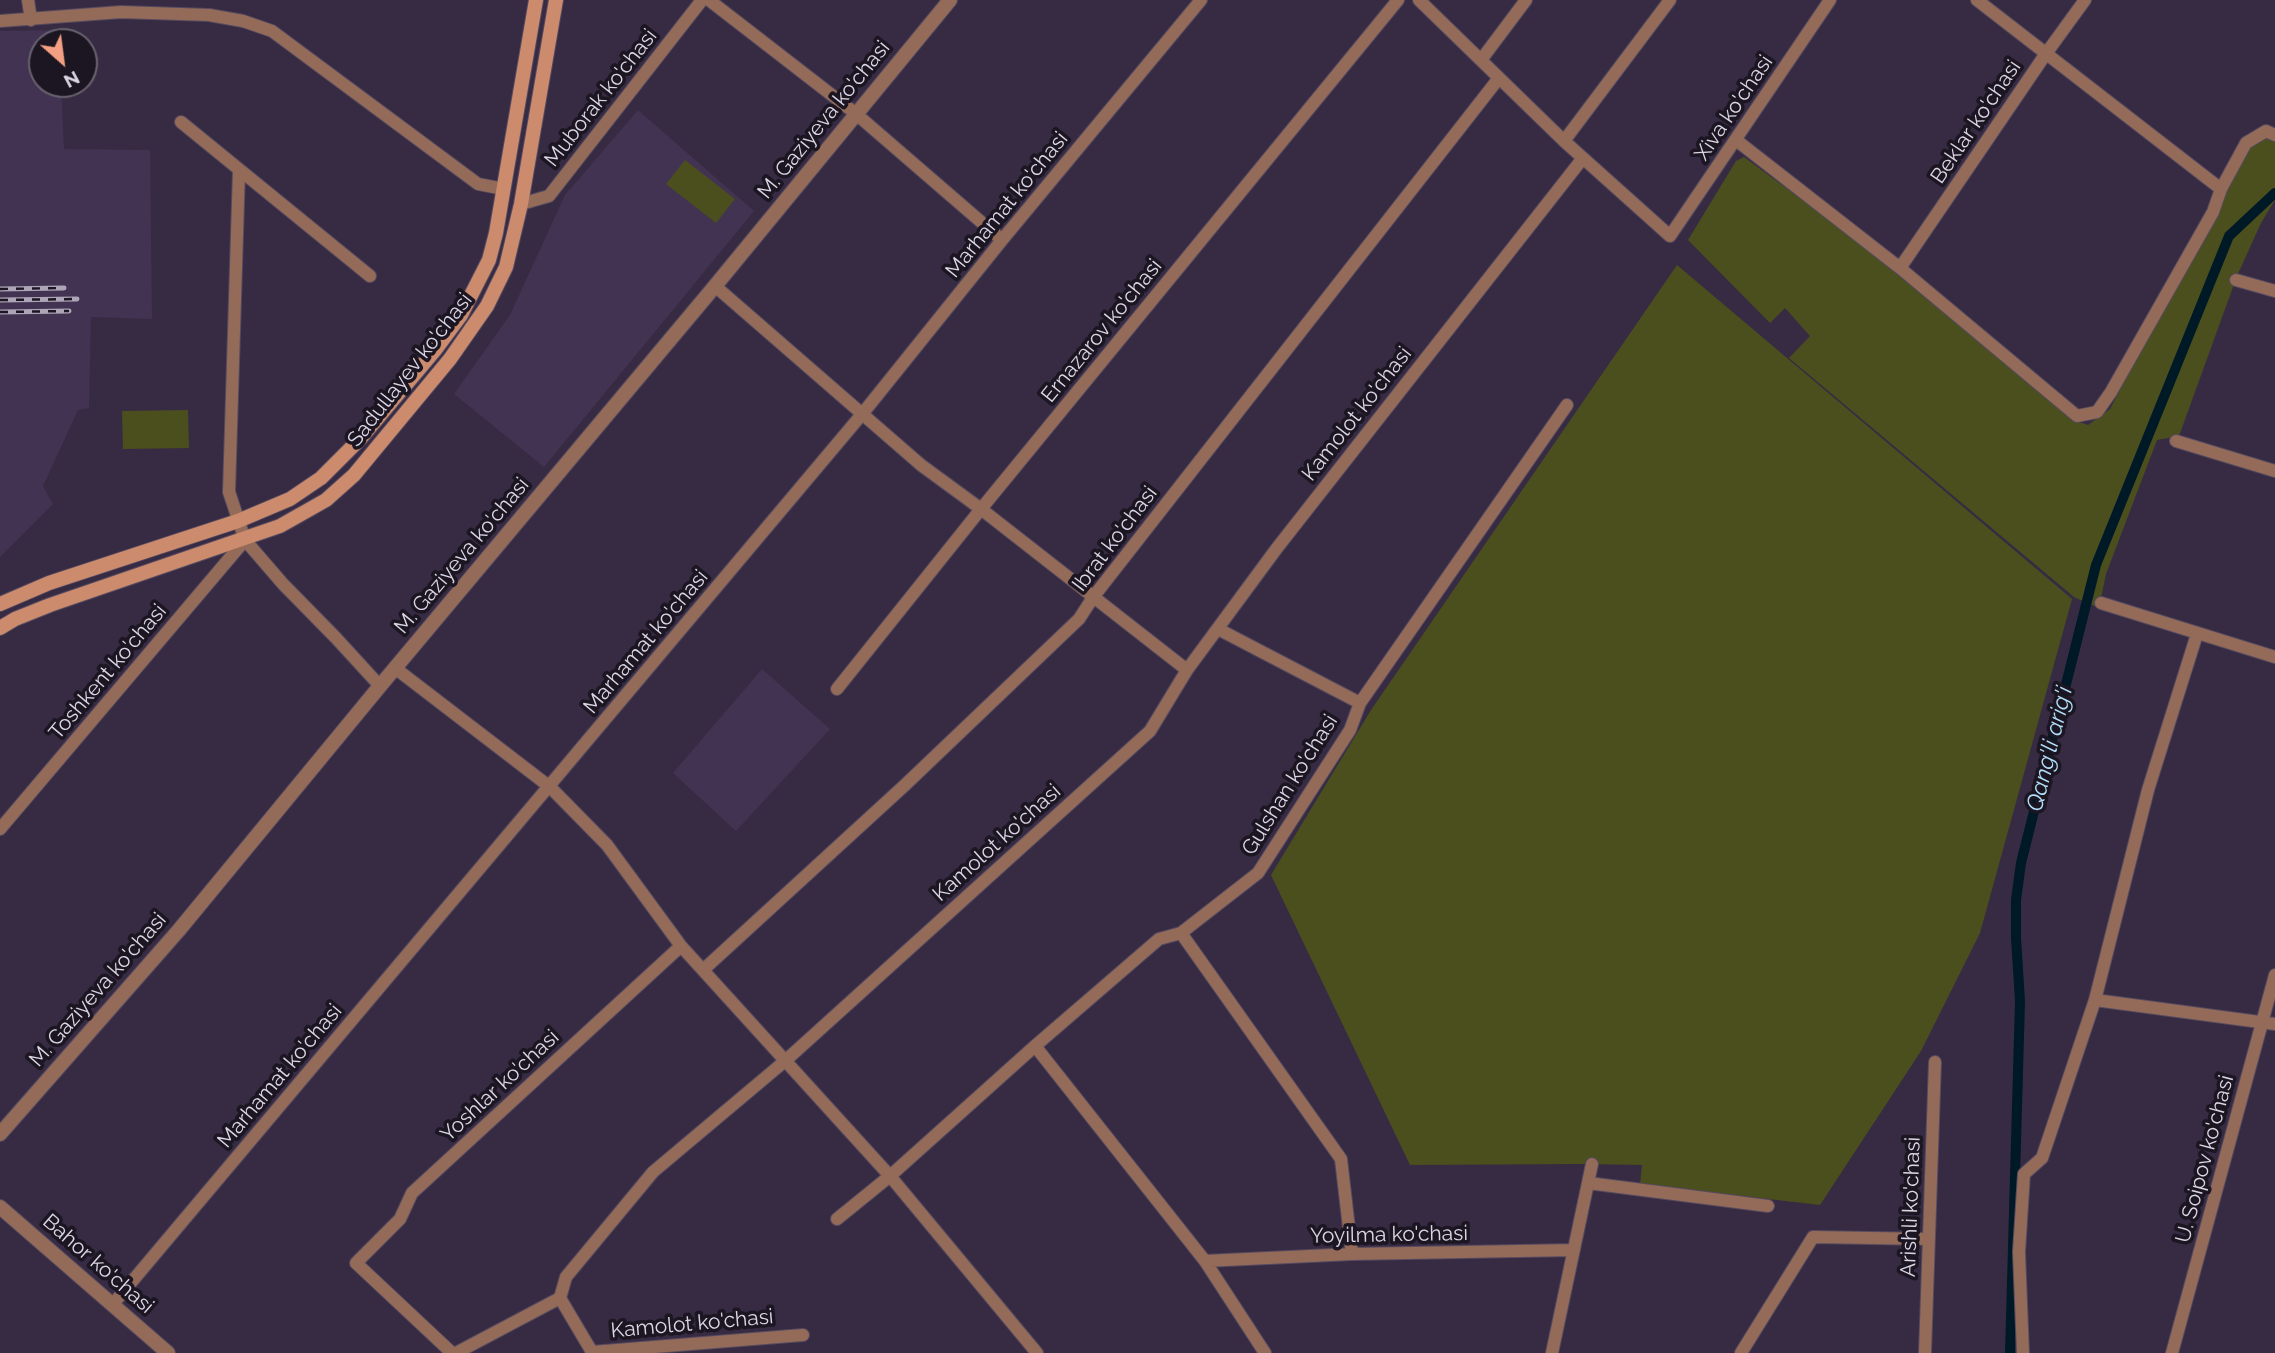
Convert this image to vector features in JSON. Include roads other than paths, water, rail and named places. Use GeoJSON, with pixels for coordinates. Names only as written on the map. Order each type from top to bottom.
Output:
{"type":"FeatureCollection","features":[{"type":"Feature","properties":{"kind":"main road"},"geometry":{"type":"LineString","coordinates":[[0,604],[49,583],[238,521],[290,499],[321,478],[359,439],[435,350],[461,315],[483,276],[491,256],[504,189],[536,0]]}},
{"type":"Feature","properties":{"kind":"main road","name":"Sadullayev ko'chasi"},"geometry":{"type":"LineString","coordinates":[[0,628],[50,605],[280,526],[311,510],[341,488],[366,462],[450,359],[487,306],[506,267],[521,204],[556,0]]}},
{"type":"Feature","properties":{"kind":"street"},"geometry":{"type":"LineString","coordinates":[[28,0],[31,20]]}},
{"type":"Feature","properties":{"kind":"street","name":"Muborak ko'chasi"},"geometry":{"type":"LineString","coordinates":[[521,204],[549,196],[702,0]]}},
{"type":"Feature","properties":{"kind":"street"},"geometry":{"type":"LineString","coordinates":[[709,0],[855,113],[1002,240]]}},
{"type":"Feature","properties":{"kind":"street","name":"M. Gaziyeva ko'chasi"},"geometry":{"type":"LineString","coordinates":[[0,1134],[179,930],[950,0]]}},
{"type":"Feature","properties":{"kind":"street","name":"Marhamat ko'chasi"},"geometry":{"type":"LineString","coordinates":[[113,1304],[863,413],[1201,0]]}},
{"type":"Feature","properties":{"kind":"street","name":"Ernazarov ko'chasi"},"geometry":{"type":"LineString","coordinates":[[837,689],[1398,0]]}},
{"type":"Feature","properties":{"kind":"street"},"geometry":{"type":"LineString","coordinates":[[1419,0],[1583,158]]}},
{"type":"Feature","properties":{"kind":"street"},"geometry":{"type":"LineString","coordinates":[[1481,60],[1526,0]]}},
{"type":"Feature","properties":{"kind":"street"},"geometry":{"type":"LineString","coordinates":[[1564,141],[1670,0]]}},
{"type":"Feature","properties":{"kind":"street","name":"Xiva ko'chasi"},"geometry":{"type":"LineString","coordinates":[[1583,158],[1671,236],[1830,0]]}},
{"type":"Feature","properties":{"kind":"street"},"geometry":{"type":"LineString","coordinates":[[1976,0],[2221,189]]}},
{"type":"Feature","properties":{"kind":"street","name":"Beklar ko'chasi"},"geometry":{"type":"LineString","coordinates":[[1900,268],[2085,0]]}},
{"type":"Feature","properties":{"kind":"street"},"geometry":{"type":"LineString","coordinates":[[0,21],[121,12],[209,15],[243,21],[272,31],[478,184],[504,189]]}},
{"type":"Feature","properties":{"kind":"street","name":"Ibrat ko'chasi"},"geometry":{"type":"LineString","coordinates":[[704,970],[905,785],[1079,619],[1094,596],[1499,78]]}},
{"type":"Feature","properties":{"kind":"street"},"geometry":{"type":"LineString","coordinates":[[181,122],[370,276]]}},
{"type":"Feature","properties":{"kind":"street"},"geometry":{"type":"LineString","coordinates":[[1736,140],[1900,268],[2077,416],[2097,412],[2111,392],[2214,212],[2221,189],[2246,144],[2266,131],[2275,135]]}},
{"type":"Feature","properties":{"kind":"street","name":"Kamolot ko'chasi"},"geometry":{"type":"LineString","coordinates":[[803,1335],[592,1352],[561,1298],[566,1277],[653,1172],[785,1060],[1150,731],[1187,670],[1286,537],[1583,158]]}},
{"type":"Feature","properties":{"kind":"street"},"geometry":{"type":"LineString","coordinates":[[239,170],[229,492],[245,540],[380,686]]}},
{"type":"Feature","properties":{"kind":"street"},"geometry":{"type":"LineString","coordinates":[[2236,280],[2275,291]]}},
{"type":"Feature","properties":{"kind":"street"},"geometry":{"type":"LineString","coordinates":[[715,286],[921,465],[1187,670]]}},
{"type":"Feature","properties":{"kind":"street","name":"Gulshan ko'chasi"},"geometry":{"type":"LineString","coordinates":[[837,1219],[890,1176],[1159,939],[1181,933],[1258,873],[1350,730],[1360,703],[1567,405]]}},
{"type":"Feature","properties":{"kind":"street"},"geometry":{"type":"LineString","coordinates":[[2176,441],[2275,471]]}},
{"type":"Feature","properties":{"kind":"street","name":"Toshkent ko'chasi"},"geometry":{"type":"LineString","coordinates":[[0,829],[245,540]]}},
{"type":"Feature","properties":{"kind":"street"},"geometry":{"type":"LineString","coordinates":[[2101,603],[2275,657]]}},
{"type":"Feature","properties":{"kind":"street"},"geometry":{"type":"LineString","coordinates":[[1218,629],[1360,703]]}},
{"type":"Feature","properties":{"kind":"street"},"geometry":{"type":"LineString","coordinates":[[2023,1353],[2019,1252],[2025,1174],[2042,1158],[2095,1000],[2148,790],[2197,634]]}},
{"type":"Feature","properties":{"kind":"street"},"geometry":{"type":"LineString","coordinates":[[395,668],[550,787],[607,845],[681,946],[890,1176],[1037,1353]]}},
{"type":"Feature","properties":{"kind":"street"},"geometry":{"type":"LineString","coordinates":[[1181,933],[1341,1159],[1352,1255]]}},
{"type":"Feature","properties":{"kind":"street","name":"Yoshlar ko'chasi"},"geometry":{"type":"LineString","coordinates":[[454,1353],[356,1263],[400,1219],[412,1193],[681,946]]}},
{"type":"Feature","properties":{"kind":"street","name":"U. Soipov ko'chasi"},"geometry":{"type":"LineString","coordinates":[[2172,1353],[2268,1024],[2275,975]]}},
{"type":"Feature","properties":{"kind":"street"},"geometry":{"type":"LineString","coordinates":[[2095,1000],[2268,1024]]}},
{"type":"Feature","properties":{"kind":"street"},"geometry":{"type":"LineString","coordinates":[[1035,1046],[1205,1261],[1265,1353]]}},
{"type":"Feature","properties":{"kind":"street","name":"Arishli ko'chasi"},"geometry":{"type":"LineString","coordinates":[[1925,1353],[1936,1062]]}},
{"type":"Feature","properties":{"kind":"street"},"geometry":{"type":"LineString","coordinates":[[1552,1353],[1592,1164]]}},
{"type":"Feature","properties":{"kind":"street"},"geometry":{"type":"LineString","coordinates":[[1588,1183],[1768,1206]]}},
{"type":"Feature","properties":{"kind":"street","name":"Bahor ko'chasi"},"geometry":{"type":"LineString","coordinates":[[0,1207],[168,1353]]}},
{"type":"Feature","properties":{"kind":"street"},"geometry":{"type":"LineString","coordinates":[[1741,1353],[1813,1237],[1929,1239]]}},
{"type":"Feature","properties":{"kind":"street","name":"Yoyilma ko'chasi"},"geometry":{"type":"LineString","coordinates":[[1205,1261],[1574,1251]]}},
{"type":"Feature","properties":{"kind":"street"},"geometry":{"type":"LineString","coordinates":[[454,1353],[561,1298]]}},
{"type":"Feature","properties":{"kind":"waterway","name":"Qang'li arig'i"},"geometry":{"type":"LineString","coordinates":[[2010,1353],[2020,1001],[2016,900],[2021,863],[2096,565],[2229,236],[2275,193]]}},
{"type":"Feature","properties":{"kind":"railway"},"geometry":{"type":"LineString","coordinates":[[0,289],[64,288]]}},
{"type":"Feature","properties":{"kind":"railway"},"geometry":{"type":"LineString","coordinates":[[0,300],[77,299]]}},
{"type":"Feature","properties":{"kind":"railway"},"geometry":{"type":"LineString","coordinates":[[0,312],[69,311]]}}]}
